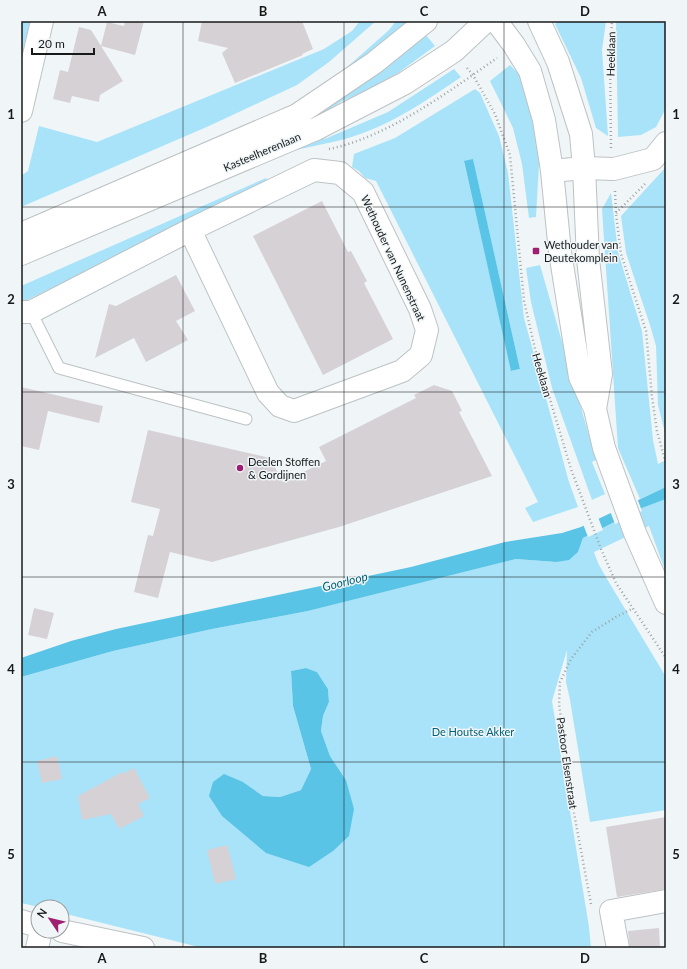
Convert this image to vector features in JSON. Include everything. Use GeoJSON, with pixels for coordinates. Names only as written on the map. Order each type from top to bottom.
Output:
{"type":"FeatureCollection","features":[{"type":"Feature","properties":{"kind":"main road"},"geometry":{"type":"LineString","coordinates":[[21,111],[42,21]]}},
{"type":"Feature","properties":{"kind":"main road","name":"Kasteelherenlaan"},"geometry":{"type":"LineString","coordinates":[[21,234],[297,115],[374,63],[426,21]]}},
{"type":"Feature","properties":{"kind":"main road","name":"Kasteelherenlaan"},"geometry":{"type":"LineString","coordinates":[[21,254],[316,129],[405,83],[454,51],[486,21]]}},
{"type":"Feature","properties":{"kind":"main road"},"geometry":{"type":"LineString","coordinates":[[496,21],[514,45],[530,71],[544,120],[552,171],[560,252],[580,377],[595,409],[604,448],[618,489],[635,533],[666,603]]}},
{"type":"Feature","properties":{"kind":"main road"},"geometry":{"type":"LineString","coordinates":[[539,21],[558,62],[581,134],[588,259],[601,374],[595,409]]}},
{"type":"Feature","properties":{"kind":"main road"},"geometry":{"type":"LineString","coordinates":[[552,171],[584,168],[614,169],[660,151]]}},
{"type":"Feature","properties":{"kind":"main road","name":"Wethouder van Nunenstraat"},"geometry":{"type":"LineString","coordinates":[[26,312],[190,230],[314,170],[340,173],[363,192],[420,309],[427,330],[422,355],[402,370],[294,411],[280,406],[268,393],[190,230]]}},
{"type":"Feature","properties":{"kind":"main road"},"geometry":{"type":"LineString","coordinates":[[618,948],[611,911],[666,901]]}},
{"type":"Feature","properties":{"kind":"main road"},"geometry":{"type":"LineString","coordinates":[[70,933],[143,948]]}},
{"type":"Feature","properties":{"kind":"lane"},"geometry":{"type":"LineString","coordinates":[[26,312],[59,368],[246,419]]}},
{"type":"Feature","properties":{"kind":"path","name":"Heeklaan"},"geometry":{"type":"LineString","coordinates":[[612,21],[610,55],[612,156],[616,214],[621,254],[646,331],[652,397],[657,431],[665,454],[666,463]]}},
{"type":"Feature","properties":{"kind":"path","name":"Heeklaan"},"geometry":{"type":"LineString","coordinates":[[473,75],[495,114],[510,156],[524,301],[536,352],[571,469],[601,549],[616,583],[666,658]]}},
{"type":"Feature","properties":{"kind":"path"},"geometry":{"type":"LineString","coordinates":[[616,214],[645,184],[660,151]]}},
{"type":"Feature","properties":{"kind":"path","name":"Pastoor Elsenstraat"},"geometry":{"type":"LineString","coordinates":[[591,907],[574,814],[559,704],[560,682],[571,659],[592,632],[632,609]]}},
{"type":"Feature","properties":{"kind":"green space"},"geometry":{"type":"Polygon","coordinates":[[[21,21],[30,21],[21,59],[21,21]]]}},
{"type":"Feature","properties":{"kind":"green space"},"geometry":{"type":"Polygon","coordinates":[[[360,21],[376,21],[329,62],[297,85],[209,126],[21,207],[21,176],[28,171],[39,126],[97,142],[324,49],[352,31],[360,21]]]}},
{"type":"Feature","properties":{"kind":"green space"},"geometry":{"type":"Polygon","coordinates":[[[396,21],[413,21],[319,95],[263,120],[303,99],[337,76],[389,30],[396,21]]]}},
{"type":"Feature","properties":{"kind":"green space"},"geometry":{"type":"Polygon","coordinates":[[[559,21],[606,21],[602,50],[608,136],[596,128],[581,78],[555,24],[559,21]]]}},
{"type":"Feature","properties":{"kind":"green space"},"geometry":{"type":"Polygon","coordinates":[[[616,21],[659,21],[666,24],[666,108],[656,127],[641,135],[618,137],[616,21]]]}},
{"type":"Feature","properties":{"kind":"green space"},"geometry":{"type":"Polygon","coordinates":[[[425,34],[435,46],[398,73],[361,93],[342,101],[302,127],[234,150],[425,34]]]}},
{"type":"Feature","properties":{"kind":"green space"},"geometry":{"type":"Polygon","coordinates":[[[510,65],[520,75],[530,104],[540,147],[536,217],[529,218],[522,164],[513,128],[490,81],[510,65]]]}},
{"type":"Feature","properties":{"kind":"green space"},"geometry":{"type":"Polygon","coordinates":[[[454,69],[461,77],[414,108],[389,122],[376,128],[333,142],[281,154],[291,145],[327,138],[388,112],[454,69]]]}},
{"type":"Feature","properties":{"kind":"green space"},"geometry":{"type":"Polygon","coordinates":[[[475,89],[480,93],[499,136],[508,173],[524,318],[569,482],[578,507],[533,522],[525,508],[538,502],[376,181],[365,178],[359,171],[352,167],[354,154],[395,138],[475,89]],[[473,160],[464,162],[512,371],[520,369],[473,160]]]}},
{"type":"Feature","properties":{"kind":"green space"},"geometry":{"type":"Polygon","coordinates":[[[666,167],[666,437],[658,405],[656,346],[626,253],[621,216],[666,167]]]}},
{"type":"Feature","properties":{"kind":"green space"},"geometry":{"type":"Polygon","coordinates":[[[266,178],[268,182],[21,303],[21,286],[266,178]]]}},
{"type":"Feature","properties":{"kind":"green space"},"geometry":{"type":"Polygon","coordinates":[[[611,193],[618,252],[642,331],[653,440],[658,464],[666,460],[666,498],[662,489],[640,499],[618,448],[602,209],[611,193]]]}},
{"type":"Feature","properties":{"kind":"green space"},"geometry":{"type":"Polygon","coordinates":[[[540,265],[596,460],[592,462],[605,494],[592,500],[552,388],[531,302],[526,268],[540,265]]]}},
{"type":"Feature","properties":{"kind":"green space","name":"De Houtse Akker"},"geometry":{"type":"Polygon","coordinates":[[[666,499],[666,573],[649,526],[594,552],[607,579],[666,677],[666,810],[590,822],[566,682],[567,650],[552,701],[589,927],[591,948],[203,948],[70,915],[70,899],[30,899],[30,905],[21,903],[21,677],[113,651],[212,629],[308,611],[516,559],[556,562],[578,552],[583,538],[642,508],[666,499]],[[306,668],[291,671],[293,706],[311,769],[301,790],[280,797],[263,796],[243,782],[222,816],[346,780],[330,756],[321,731],[323,716],[329,702],[328,689],[317,672],[306,668]]]}},
{"type":"Feature","properties":{"kind":"water"},"geometry":{"type":"Polygon","coordinates":[[[473,159],[520,369],[511,371],[464,161],[473,159]]]}},
{"type":"Feature","properties":{"kind":"water","name":"Goorloop"},"geometry":{"type":"Polygon","coordinates":[[[666,487],[666,499],[642,508],[583,538],[578,552],[569,560],[556,562],[516,559],[308,611],[212,629],[113,651],[21,677],[21,658],[71,641],[116,629],[411,567],[505,542],[562,533],[581,527],[666,487]]]}},
{"type":"Feature","properties":{"kind":"water"},"geometry":{"type":"Polygon","coordinates":[[[306,668],[317,672],[328,689],[329,702],[323,716],[321,731],[330,756],[346,780],[354,809],[349,836],[333,851],[309,867],[266,853],[222,816],[209,796],[213,782],[224,774],[243,782],[263,796],[280,797],[301,790],[311,769],[293,706],[291,671],[306,668]]]}},
{"type":"Feature","properties":{"kind":"pier"},"geometry":{"type":"Polygon","coordinates":[[[637,498],[642,511],[615,524],[610,511],[637,498]]]}},
{"type":"Feature","properties":{"kind":"pier"},"geometry":{"type":"Polygon","coordinates":[[[598,517],[603,530],[588,537],[583,524],[598,517]]]}},
{"type":"Feature","properties":{"kind":"building"},"geometry":{"type":"Polygon","coordinates":[[[125,21],[144,21],[135,55],[101,46],[107,22],[124,26],[125,21]]]}},
{"type":"Feature","properties":{"kind":"building"},"geometry":{"type":"Polygon","coordinates":[[[202,21],[302,21],[313,49],[302,54],[303,55],[235,83],[222,53],[228,48],[198,41],[202,21]]]}},
{"type":"Feature","properties":{"kind":"building"},"geometry":{"type":"Polygon","coordinates":[[[79,27],[91,30],[123,81],[100,95],[99,102],[72,96],[70,103],[53,99],[60,70],[68,72],[79,27]]]}},
{"type":"Feature","properties":{"kind":"building"},"geometry":{"type":"Polygon","coordinates":[[[322,201],[348,252],[351,251],[367,281],[364,283],[393,339],[323,375],[253,236],[322,201]]]}},
{"type":"Feature","properties":{"kind":"building"},"geometry":{"type":"Polygon","coordinates":[[[176,275],[195,311],[176,321],[188,340],[146,362],[134,338],[95,358],[109,304],[116,306],[176,275]]]}},
{"type":"Feature","properties":{"kind":"building"},"geometry":{"type":"Polygon","coordinates":[[[434,385],[452,391],[462,411],[459,412],[492,476],[339,527],[212,562],[170,552],[158,598],[134,592],[148,535],[153,536],[160,509],[131,502],[148,430],[270,458],[283,482],[326,461],[319,447],[416,398],[414,395],[434,385]]]}},
{"type":"Feature","properties":{"kind":"building"},"geometry":{"type":"Polygon","coordinates":[[[21,387],[103,406],[99,423],[48,411],[39,450],[21,446],[21,387]]]}},
{"type":"Feature","properties":{"kind":"building"},"geometry":{"type":"Polygon","coordinates":[[[34,608],[54,613],[47,639],[28,635],[34,608]]]}},
{"type":"Feature","properties":{"kind":"building"},"geometry":{"type":"Polygon","coordinates":[[[57,756],[62,779],[42,783],[37,761],[57,756]]]}},
{"type":"Feature","properties":{"kind":"building"},"geometry":{"type":"Polygon","coordinates":[[[134,768],[150,798],[138,804],[144,816],[119,829],[111,814],[82,820],[78,796],[122,772],[122,774],[134,768]]]}},
{"type":"Feature","properties":{"kind":"building"},"geometry":{"type":"Polygon","coordinates":[[[666,817],[666,889],[617,897],[606,827],[666,817]]]}},
{"type":"Feature","properties":{"kind":"building"},"geometry":{"type":"Polygon","coordinates":[[[227,845],[236,879],[215,884],[207,850],[227,845]]]}},
{"type":"Feature","properties":{"kind":"building"},"geometry":{"type":"Polygon","coordinates":[[[659,928],[660,948],[630,948],[628,931],[659,928]]]}},
{"type":"Feature","properties":{"kind":"place","name":"Wethouder van Deutekomplein"},"geometry":{"type":"Point","coordinates":[536,251]}},
{"type":"Feature","properties":{"kind":"place","name":"Deelen Stoffen & Gordijnen"},"geometry":{"type":"Point","coordinates":[240,468]}}]}
